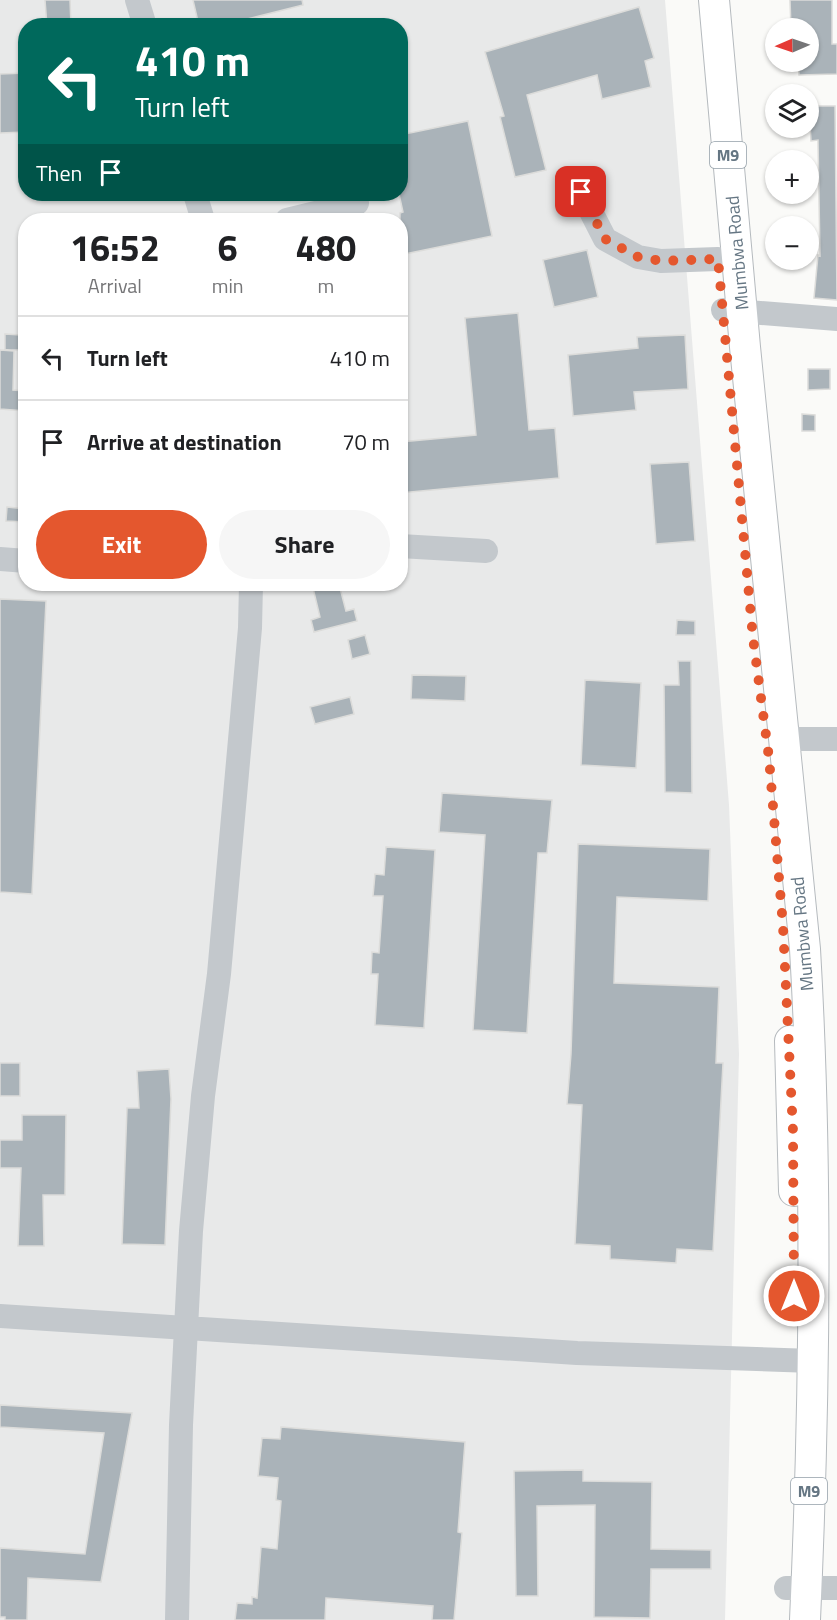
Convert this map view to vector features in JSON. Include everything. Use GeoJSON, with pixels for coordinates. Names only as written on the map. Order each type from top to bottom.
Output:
{"type":"FeatureCollection","features":[{"type":"Feature","properties":{"kind":"main road","name":"Mumbwa Road"},"geometry":{"type":"LineString","coordinates":[[697,0],[718,259],[732,310],[784,739],[805,949],[814,1130],[803,1362],[796,1588],[805,1620]]}},
{"type":"Feature","properties":{"kind":"main road","name":"Mumbwa Road"},"geometry":{"type":"LineString","coordinates":[[714,0],[753,638],[769,758],[783,926],[803,1362]]}},
{"type":"Feature","properties":{"kind":"main road","name":"Mumbwa Road"},"geometry":{"type":"LineString","coordinates":[[784,1620],[796,1588]]}},
{"type":"Feature","properties":{"kind":"street"},"geometry":{"type":"LineString","coordinates":[[137,0],[143,18]]}},
{"type":"Feature","properties":{"kind":"street"},"geometry":{"type":"LineString","coordinates":[[581,192],[605,239],[638,257],[662,261],[718,259]]}},
{"type":"Feature","properties":{"kind":"street"},"geometry":{"type":"LineString","coordinates":[[316,213],[357,203]]}},
{"type":"Feature","properties":{"kind":"street"},"geometry":{"type":"LineString","coordinates":[[732,310],[837,319]]}},
{"type":"Feature","properties":{"kind":"street"},"geometry":{"type":"LineString","coordinates":[[408,546],[486,551]]}},
{"type":"Feature","properties":{"kind":"street"},"geometry":{"type":"LineString","coordinates":[[0,559],[18,560]]}},
{"type":"Feature","properties":{"kind":"street"},"geometry":{"type":"LineString","coordinates":[[177,1620],[186,1329],[201,1119],[219,974],[250,628],[251,591]]}},
{"type":"Feature","properties":{"kind":"street"},"geometry":{"type":"LineString","coordinates":[[784,739],[837,739]]}},
{"type":"Feature","properties":{"kind":"street"},"geometry":{"type":"LineString","coordinates":[[0,1316],[588,1354],[803,1362]]}},
{"type":"Feature","properties":{"kind":"street"},"geometry":{"type":"LineString","coordinates":[[796,1588],[837,1588]]}},
{"type":"Feature","properties":{"kind":"shaded area"},"geometry":{"type":"Polygon","coordinates":[[[0,0],[665,0],[729,805],[739,1054],[725,1620],[0,1620],[0,0]]]}},
{"type":"Feature","properties":{"kind":"building"},"geometry":{"type":"Polygon","coordinates":[[[45,0],[70,0],[71,18],[46,18],[45,0]]]}},
{"type":"Feature","properties":{"kind":"building"},"geometry":{"type":"Polygon","coordinates":[[[193,0],[302,0],[303,5],[252,18],[197,18],[193,0]]]}},
{"type":"Feature","properties":{"kind":"building"},"geometry":{"type":"Polygon","coordinates":[[[790,0],[832,0],[832,44],[837,44],[837,74],[799,75],[799,72],[819,72],[819,18],[791,18],[790,0]]]}},
{"type":"Feature","properties":{"kind":"building"},"geometry":{"type":"Polygon","coordinates":[[[639,7],[654,58],[645,61],[651,87],[602,99],[597,75],[527,95],[546,170],[515,177],[500,117],[504,116],[485,52],[639,7]]]}},
{"type":"Feature","properties":{"kind":"building"},"geometry":{"type":"Polygon","coordinates":[[[18,73],[18,132],[0,133],[0,74],[18,73]]]}},
{"type":"Feature","properties":{"kind":"building"},"geometry":{"type":"Polygon","coordinates":[[[819,106],[835,106],[837,300],[814,298],[820,256],[819,150],[818,140],[811,141],[811,138],[819,138],[819,106]]]}},
{"type":"Feature","properties":{"kind":"building"},"geometry":{"type":"Polygon","coordinates":[[[468,121],[492,236],[408,253],[408,213],[400,213],[403,212],[401,201],[408,201],[408,133],[468,121]]]}},
{"type":"Feature","properties":{"kind":"building"},"geometry":{"type":"Polygon","coordinates":[[[587,250],[598,297],[554,307],[543,260],[587,250]]]}},
{"type":"Feature","properties":{"kind":"building"},"geometry":{"type":"Polygon","coordinates":[[[518,313],[529,430],[555,428],[559,478],[408,492],[408,441],[476,435],[465,318],[518,313]]]}},
{"type":"Feature","properties":{"kind":"building"},"geometry":{"type":"Polygon","coordinates":[[[5,334],[18,335],[18,350],[5,350],[5,334]]]}},
{"type":"Feature","properties":{"kind":"building"},"geometry":{"type":"Polygon","coordinates":[[[685,335],[688,389],[634,392],[636,410],[573,416],[568,355],[638,348],[637,337],[685,335]]]}},
{"type":"Feature","properties":{"kind":"building"},"geometry":{"type":"Polygon","coordinates":[[[0,350],[14,351],[13,390],[18,390],[18,410],[0,409],[0,350]]]}},
{"type":"Feature","properties":{"kind":"building"},"geometry":{"type":"Polygon","coordinates":[[[808,369],[830,369],[830,389],[808,390],[808,369]]]}},
{"type":"Feature","properties":{"kind":"building"},"geometry":{"type":"Polygon","coordinates":[[[802,414],[815,415],[815,431],[802,431],[802,414]]]}},
{"type":"Feature","properties":{"kind":"building"},"geometry":{"type":"Polygon","coordinates":[[[689,462],[695,541],[656,544],[650,464],[689,462]]]}},
{"type":"Feature","properties":{"kind":"building"},"geometry":{"type":"Polygon","coordinates":[[[7,507],[18,508],[18,522],[6,521],[7,507]]]}},
{"type":"Feature","properties":{"kind":"building"},"geometry":{"type":"Polygon","coordinates":[[[314,591],[341,591],[346,611],[354,609],[357,621],[314,632],[311,620],[320,617],[314,591]]]}},
{"type":"Feature","properties":{"kind":"building"},"geometry":{"type":"Polygon","coordinates":[[[0,599],[46,601],[32,894],[0,892],[0,599]]]}},
{"type":"Feature","properties":{"kind":"building"},"geometry":{"type":"Polygon","coordinates":[[[677,620],[695,621],[695,635],[676,635],[677,620]]]}},
{"type":"Feature","properties":{"kind":"building"},"geometry":{"type":"Polygon","coordinates":[[[365,635],[370,654],[352,659],[348,640],[365,635]]]}},
{"type":"Feature","properties":{"kind":"building"},"geometry":{"type":"Polygon","coordinates":[[[678,661],[691,661],[692,793],[665,792],[664,685],[679,685],[678,661]]]}},
{"type":"Feature","properties":{"kind":"building"},"geometry":{"type":"Polygon","coordinates":[[[412,675],[466,676],[465,701],[411,699],[412,675]]]}},
{"type":"Feature","properties":{"kind":"building"},"geometry":{"type":"Polygon","coordinates":[[[585,680],[641,683],[636,768],[581,765],[585,680]]]}},
{"type":"Feature","properties":{"kind":"building"},"geometry":{"type":"Polygon","coordinates":[[[350,697],[354,714],[315,724],[310,707],[350,697]]]}},
{"type":"Feature","properties":{"kind":"building"},"geometry":{"type":"Polygon","coordinates":[[[442,793],[552,800],[547,853],[538,853],[527,1033],[473,1030],[485,835],[439,832],[442,793]]]}},
{"type":"Feature","properties":{"kind":"building"},"geometry":{"type":"Polygon","coordinates":[[[578,844],[710,849],[708,901],[617,897],[614,983],[719,987],[716,1063],[723,1063],[713,1251],[677,1249],[676,1263],[610,1259],[610,1246],[575,1244],[582,1105],[567,1104],[571,1054],[578,844]]]}},
{"type":"Feature","properties":{"kind":"building"},"geometry":{"type":"Polygon","coordinates":[[[386,847],[435,850],[424,1028],[375,1025],[378,974],[371,974],[372,952],[379,953],[383,896],[373,896],[375,874],[384,875],[386,847]]]}},
{"type":"Feature","properties":{"kind":"building"},"geometry":{"type":"Polygon","coordinates":[[[0,1063],[20,1063],[20,1096],[0,1096],[0,1063]]]}},
{"type":"Feature","properties":{"kind":"building"},"geometry":{"type":"Polygon","coordinates":[[[169,1069],[171,1099],[165,1245],[122,1244],[127,1108],[139,1108],[137,1071],[169,1069]]]}},
{"type":"Feature","properties":{"kind":"building"},"geometry":{"type":"Polygon","coordinates":[[[22,1115],[66,1115],[65,1195],[43,1195],[44,1246],[18,1246],[21,1168],[0,1168],[0,1140],[22,1140],[22,1115]]]}},
{"type":"Feature","properties":{"kind":"building"},"geometry":{"type":"Polygon","coordinates":[[[0,1405],[132,1413],[101,1582],[28,1578],[27,1620],[5,1620],[5,1617],[0,1617],[0,1548],[85,1554],[104,1433],[0,1427],[0,1405]]]}},
{"type":"Feature","properties":{"kind":"building"},"geometry":{"type":"Polygon","coordinates":[[[281,1427],[465,1442],[458,1532],[462,1533],[454,1620],[432,1620],[433,1606],[326,1598],[325,1620],[235,1620],[237,1603],[252,1604],[252,1597],[257,1598],[261,1547],[277,1549],[281,1501],[276,1500],[278,1478],[258,1476],[262,1438],[280,1439],[281,1427]]]}},
{"type":"Feature","properties":{"kind":"building"},"geometry":{"type":"Polygon","coordinates":[[[583,1470],[583,1481],[652,1482],[651,1549],[711,1550],[711,1569],[651,1569],[650,1618],[594,1617],[595,1505],[537,1506],[538,1596],[516,1596],[514,1471],[583,1470]]]}},
{"type":"Feature","properties":{"kind":"route"},"geometry":{"type":"LineString","coordinates":[[581,192],[605,239],[638,257],[662,261],[718,259],[753,638],[769,758],[783,926],[793,1131],[794,1296]]}}]}
